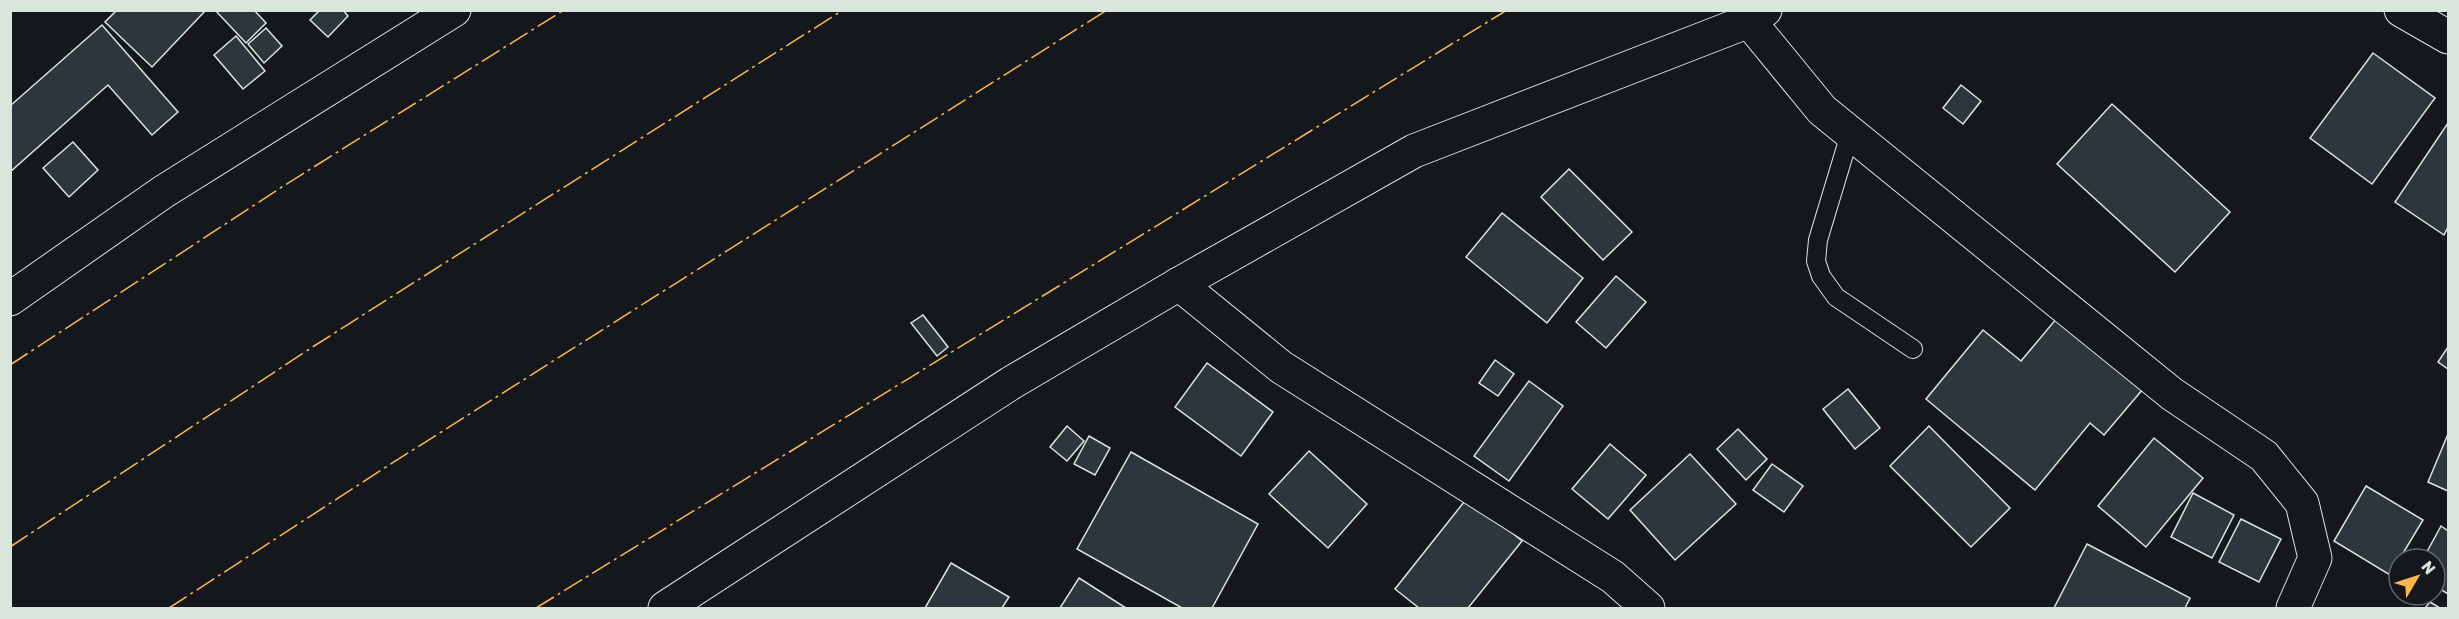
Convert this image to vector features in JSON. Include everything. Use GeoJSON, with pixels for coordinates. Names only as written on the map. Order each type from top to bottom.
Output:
{"type":"FeatureCollection","features":[{"type":"Feature","properties":{"kind":"street"},"geometry":{"type":"LineString","coordinates":[[10,299],[163,192],[454,10]]}},
{"type":"Feature","properties":{"kind":"street"},"geometry":{"type":"LineString","coordinates":[[2401,10],[2448,37]]}},
{"type":"Feature","properties":{"kind":"street"},"geometry":{"type":"LineString","coordinates":[[666,609],[1011,383],[1179,284],[1414,151],[1757,16],[1822,110],[2172,394],[2264,456],[2302,503],[2315,558],[2293,609]]}},
{"type":"Feature","properties":{"kind":"street"},"geometry":{"type":"LineString","coordinates":[[1179,284],[1281,367],[1603,570],[1648,609]]}},
{"type":"Feature","properties":{"kind":"lane"},"geometry":{"type":"LineString","coordinates":[[1850,134],[1818,240],[1816,261],[1821,276],[1836,297],[1913,350]]}},
{"type":"Feature","properties":{"kind":"building"},"geometry":{"type":"Polygon","coordinates":[[[117,10],[206,10],[152,67],[105,22],[117,10]]]}},
{"type":"Feature","properties":{"kind":"building"},"geometry":{"type":"Polygon","coordinates":[[[215,10],[254,10],[266,23],[246,43],[215,10]]]}},
{"type":"Feature","properties":{"kind":"building"},"geometry":{"type":"Polygon","coordinates":[[[320,10],[343,10],[348,16],[328,37],[310,20],[320,10]]]}},
{"type":"Feature","properties":{"kind":"building"},"geometry":{"type":"Polygon","coordinates":[[[102,25],[178,112],[152,135],[108,85],[10,172],[10,106],[102,25]]]}},
{"type":"Feature","properties":{"kind":"building"},"geometry":{"type":"Polygon","coordinates":[[[266,28],[282,46],[264,63],[248,44],[266,28]]]}},
{"type":"Feature","properties":{"kind":"building"},"geometry":{"type":"Polygon","coordinates":[[[236,36],[265,71],[243,89],[214,55],[236,36]]]}},
{"type":"Feature","properties":{"kind":"building"},"geometry":{"type":"Polygon","coordinates":[[[2373,53],[2435,98],[2372,184],[2310,138],[2373,53]]]}},
{"type":"Feature","properties":{"kind":"building"},"geometry":{"type":"Polygon","coordinates":[[[1961,85],[1981,101],[1963,124],[1943,108],[1961,85]]]}},
{"type":"Feature","properties":{"kind":"building"},"geometry":{"type":"Polygon","coordinates":[[[2112,104],[2230,212],[2175,272],[2057,164],[2112,104]]]}},
{"type":"Feature","properties":{"kind":"building"},"geometry":{"type":"Polygon","coordinates":[[[2448,123],[2448,227],[2444,235],[2395,202],[2448,123]]]}},
{"type":"Feature","properties":{"kind":"building"},"geometry":{"type":"Polygon","coordinates":[[[73,142],[98,170],[69,197],[43,168],[73,142]]]}},
{"type":"Feature","properties":{"kind":"building"},"geometry":{"type":"Polygon","coordinates":[[[1569,169],[1632,232],[1603,260],[1541,197],[1569,169]]]}},
{"type":"Feature","properties":{"kind":"building"},"geometry":{"type":"Polygon","coordinates":[[[1502,213],[1583,278],[1547,323],[1466,257],[1502,213]]]}},
{"type":"Feature","properties":{"kind":"building"},"geometry":{"type":"Polygon","coordinates":[[[1616,276],[1646,302],[1606,348],[1576,322],[1616,276]]]}},
{"type":"Feature","properties":{"kind":"building"},"geometry":{"type":"Polygon","coordinates":[[[923,315],[948,347],[937,356],[911,323],[923,315]]]}},
{"type":"Feature","properties":{"kind":"building"},"geometry":{"type":"Polygon","coordinates":[[[2057,318],[2143,389],[2104,435],[2090,423],[2035,490],[1926,399],[1983,330],[2021,361],[2057,318]]]}},
{"type":"Feature","properties":{"kind":"building"},"geometry":{"type":"Polygon","coordinates":[[[2448,347],[2448,369],[2438,362],[2448,347]]]}},
{"type":"Feature","properties":{"kind":"building"},"geometry":{"type":"Polygon","coordinates":[[[1495,360],[1514,374],[1498,396],[1479,383],[1495,360]]]}},
{"type":"Feature","properties":{"kind":"building"},"geometry":{"type":"Polygon","coordinates":[[[1207,363],[1273,412],[1241,456],[1175,407],[1207,363]]]}},
{"type":"Feature","properties":{"kind":"building"},"geometry":{"type":"Polygon","coordinates":[[[1529,381],[1563,406],[1509,481],[1474,456],[1529,381]]]}},
{"type":"Feature","properties":{"kind":"building"},"geometry":{"type":"Polygon","coordinates":[[[1848,389],[1880,428],[1855,449],[1823,409],[1848,389]]]}},
{"type":"Feature","properties":{"kind":"building"},"geometry":{"type":"Polygon","coordinates":[[[1067,426],[1084,441],[1067,461],[1050,447],[1067,426]]]}},
{"type":"Feature","properties":{"kind":"building"},"geometry":{"type":"Polygon","coordinates":[[[1929,426],[2010,508],[1971,547],[1890,466],[1929,426]]]}},
{"type":"Feature","properties":{"kind":"building"},"geometry":{"type":"Polygon","coordinates":[[[1738,429],[1767,459],[1746,480],[1717,449],[1738,429]]]}},
{"type":"Feature","properties":{"kind":"building"},"geometry":{"type":"Polygon","coordinates":[[[2448,434],[2448,491],[2428,482],[2448,434]]]}},
{"type":"Feature","properties":{"kind":"building"},"geometry":{"type":"Polygon","coordinates":[[[1089,436],[1110,448],[1095,475],[1074,464],[1089,436]]]}},
{"type":"Feature","properties":{"kind":"building"},"geometry":{"type":"Polygon","coordinates":[[[2154,438],[2203,478],[2146,547],[2098,506],[2154,438]]]}},
{"type":"Feature","properties":{"kind":"building"},"geometry":{"type":"Polygon","coordinates":[[[1610,444],[1646,475],[1608,519],[1572,489],[1610,444]]]}},
{"type":"Feature","properties":{"kind":"building"},"geometry":{"type":"Polygon","coordinates":[[[1309,451],[1367,504],[1328,548],[1269,494],[1309,451]]]}},
{"type":"Feature","properties":{"kind":"building"},"geometry":{"type":"Polygon","coordinates":[[[1131,452],[1258,524],[1212,608],[1182,608],[1077,549],[1131,452]]]}},
{"type":"Feature","properties":{"kind":"building"},"geometry":{"type":"Polygon","coordinates":[[[1690,454],[1736,504],[1675,560],[1630,510],[1690,454]]]}},
{"type":"Feature","properties":{"kind":"building"},"geometry":{"type":"Polygon","coordinates":[[[1772,464],[1803,486],[1784,512],[1753,490],[1772,464]]]}},
{"type":"Feature","properties":{"kind":"building"},"geometry":{"type":"Polygon","coordinates":[[[2366,486],[2423,520],[2407,547],[2387,547],[2387,573],[2334,541],[2366,486]]]}},
{"type":"Feature","properties":{"kind":"building"},"geometry":{"type":"Polygon","coordinates":[[[2193,493],[2234,515],[2212,558],[2171,537],[2193,493]]]}},
{"type":"Feature","properties":{"kind":"building"},"geometry":{"type":"Polygon","coordinates":[[[1468,497],[1522,541],[1468,608],[1419,608],[1395,589],[1468,497]]]}},
{"type":"Feature","properties":{"kind":"building"},"geometry":{"type":"Polygon","coordinates":[[[2241,519],[2281,539],[2259,582],[2219,562],[2241,519]]]}},
{"type":"Feature","properties":{"kind":"building"},"geometry":{"type":"Polygon","coordinates":[[[2441,526],[2448,531],[2448,594],[2447,547],[2430,547],[2441,526]]]}},
{"type":"Feature","properties":{"kind":"building"},"geometry":{"type":"Polygon","coordinates":[[[2087,544],[2190,598],[2185,608],[2054,608],[2087,544]]]}},
{"type":"Feature","properties":{"kind":"building"},"geometry":{"type":"Polygon","coordinates":[[[951,563],[1009,597],[1002,608],[925,608],[951,563]]]}},
{"type":"Feature","properties":{"kind":"building"},"geometry":{"type":"Polygon","coordinates":[[[1079,578],[1126,608],[1060,608],[1079,578]]]}},
{"type":"Feature","properties":{"kind":"power"},"geometry":{"type":"LineString","coordinates":[[10,365],[285,185],[564,10]]}},
{"type":"Feature","properties":{"kind":"power"},"geometry":{"type":"LineString","coordinates":[[10,547],[314,346],[843,10]]}},
{"type":"Feature","properties":{"kind":"power"},"geometry":{"type":"LineString","coordinates":[[169,608],[386,467],[1107,10]]}},
{"type":"Feature","properties":{"kind":"power"},"geometry":{"type":"LineString","coordinates":[[536,608],[1507,10]]}}]}
